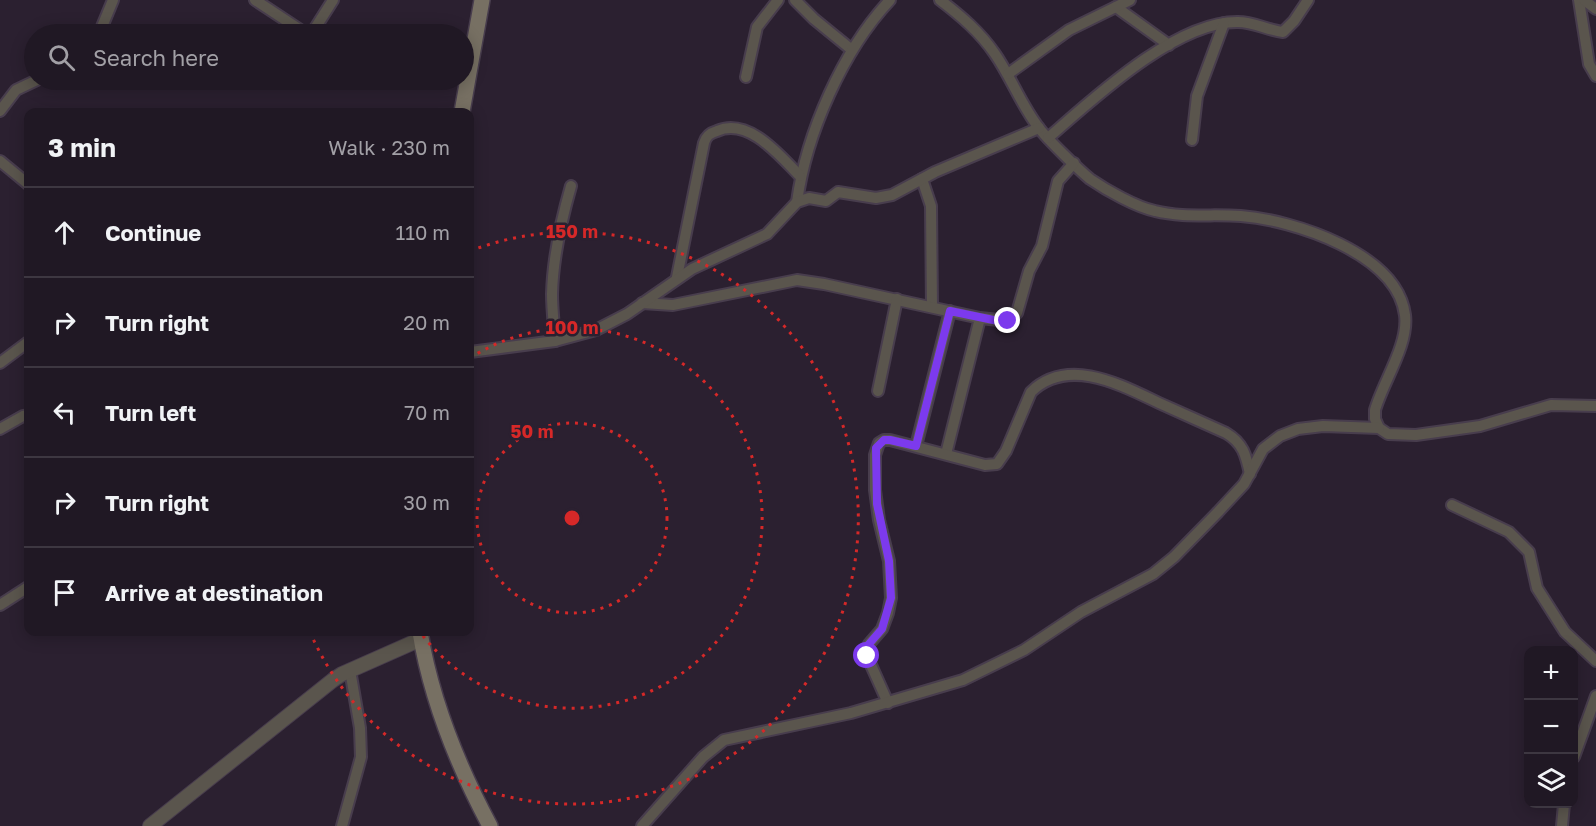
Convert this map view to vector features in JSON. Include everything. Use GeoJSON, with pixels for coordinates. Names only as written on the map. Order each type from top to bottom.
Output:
{"type":"FeatureCollection","features":[{"type":"Feature","properties":{"kind":"main road"},"geometry":{"type":"LineString","coordinates":[[474,45],[482,0]]}},
{"type":"Feature","properties":{"kind":"main road"},"geometry":{"type":"LineString","coordinates":[[463,108],[466,90]]}},
{"type":"Feature","properties":{"kind":"main road"},"geometry":{"type":"LineString","coordinates":[[421,636],[430,677],[443,719],[459,761],[490,826]]}},
{"type":"Feature","properties":{"kind":"street"},"geometry":{"type":"LineString","coordinates":[[103,24],[113,0]]}},
{"type":"Feature","properties":{"kind":"street"},"geometry":{"type":"LineString","coordinates":[[255,0],[289,24]]}},
{"type":"Feature","properties":{"kind":"street"},"geometry":{"type":"LineString","coordinates":[[318,24],[333,0]]}},
{"type":"Feature","properties":{"kind":"street"},"geometry":{"type":"LineString","coordinates":[[746,77],[757,27],[778,0]]}},
{"type":"Feature","properties":{"kind":"street"},"geometry":{"type":"LineString","coordinates":[[795,0],[852,50]]}},
{"type":"Feature","properties":{"kind":"street"},"geometry":{"type":"LineString","coordinates":[[797,202],[800,176],[814,132],[852,50],[868,25],[890,0]]}},
{"type":"Feature","properties":{"kind":"street"},"geometry":{"type":"LineString","coordinates":[[940,0],[982,36],[1008,74],[1039,128],[1090,178],[1145,208],[1168,214],[1239,216],[1275,220],[1334,241],[1378,269],[1395,291],[1405,315],[1399,349],[1375,410],[1375,419],[1379,428]]}},
{"type":"Feature","properties":{"kind":"street"},"geometry":{"type":"LineString","coordinates":[[1008,74],[1069,30],[1130,0]]}},
{"type":"Feature","properties":{"kind":"street"},"geometry":{"type":"LineString","coordinates":[[1048,138],[1118,77],[1169,45],[1224,23],[1251,23],[1282,32],[1294,21],[1308,0]]}},
{"type":"Feature","properties":{"kind":"street"},"geometry":{"type":"LineString","coordinates":[[1579,0],[1589,64],[1596,76]]}},
{"type":"Feature","properties":{"kind":"street"},"geometry":{"type":"LineString","coordinates":[[1584,0],[1596,9]]}},
{"type":"Feature","properties":{"kind":"street"},"geometry":{"type":"LineString","coordinates":[[1116,7],[1169,45]]}},
{"type":"Feature","properties":{"kind":"street"},"geometry":{"type":"LineString","coordinates":[[1192,140],[1197,96],[1224,23]]}},
{"type":"Feature","properties":{"kind":"street"},"geometry":{"type":"LineString","coordinates":[[0,111],[16,90],[24,86]]}},
{"type":"Feature","properties":{"kind":"street"},"geometry":{"type":"LineString","coordinates":[[677,278],[704,143],[710,134],[728,128],[751,133],[772,148],[800,176]]}},
{"type":"Feature","properties":{"kind":"street"},"geometry":{"type":"LineString","coordinates":[[474,351],[555,341],[596,330],[627,314],[677,278],[767,234],[797,202],[808,198],[826,201],[838,192],[883,197],[1039,128]]}},
{"type":"Feature","properties":{"kind":"street"},"geometry":{"type":"LineString","coordinates":[[0,161],[24,181]]}},
{"type":"Feature","properties":{"kind":"street"},"geometry":{"type":"LineString","coordinates":[[642,303],[673,305],[797,280],[980,318],[1008,321],[1017,313],[1029,271],[1046,236],[1058,181],[1074,163]]}},
{"type":"Feature","properties":{"kind":"street"},"geometry":{"type":"LineString","coordinates":[[922,178],[931,206],[932,307]]}},
{"type":"Feature","properties":{"kind":"street"},"geometry":{"type":"LineString","coordinates":[[555,341],[552,300],[554,276],[562,216],[571,186]]}},
{"type":"Feature","properties":{"kind":"street"},"geometry":{"type":"LineString","coordinates":[[879,391],[897,299]]}},
{"type":"Feature","properties":{"kind":"street"},"geometry":{"type":"LineString","coordinates":[[916,446],[950,311]]}},
{"type":"Feature","properties":{"kind":"street"},"geometry":{"type":"LineString","coordinates":[[945,454],[980,318]]}},
{"type":"Feature","properties":{"kind":"street"},"geometry":{"type":"LineString","coordinates":[[0,363],[24,345]]}},
{"type":"Feature","properties":{"kind":"street"},"geometry":{"type":"LineString","coordinates":[[888,703],[867,656],[869,644],[882,629],[891,598],[889,561],[876,497],[875,455],[879,444],[884,440],[916,446],[985,465],[997,464],[1006,451],[1031,392],[1037,386],[1050,380],[1081,375],[1111,380],[1237,440],[1246,456],[1250,474]]}},
{"type":"Feature","properties":{"kind":"street"},"geometry":{"type":"LineString","coordinates":[[642,826],[703,757],[724,740],[851,713],[947,686],[984,671],[1024,650],[1081,612],[1153,574],[1174,557],[1244,484],[1257,458],[1270,443],[1298,429],[1323,426],[1379,428],[1388,434],[1416,435],[1480,426],[1551,405],[1596,406]]}},
{"type":"Feature","properties":{"kind":"street"},"geometry":{"type":"LineString","coordinates":[[0,429],[24,416]]}},
{"type":"Feature","properties":{"kind":"street"},"geometry":{"type":"LineString","coordinates":[[1452,505],[1509,532],[1529,552],[1537,588],[1565,632],[1596,661]]}},
{"type":"Feature","properties":{"kind":"street"},"geometry":{"type":"LineString","coordinates":[[0,605],[24,590]]}},
{"type":"Feature","properties":{"kind":"street"},"geometry":{"type":"LineString","coordinates":[[150,826],[333,680],[419,636]]}},
{"type":"Feature","properties":{"kind":"street"},"geometry":{"type":"LineString","coordinates":[[342,826],[361,757],[360,728],[350,670]]}},
{"type":"Feature","properties":{"kind":"street"},"geometry":{"type":"LineString","coordinates":[[1575,754],[1596,696]]}},
{"type":"Feature","properties":{"kind":"street"},"geometry":{"type":"LineString","coordinates":[[1562,826],[1564,808]]}},
{"type":"Feature","properties":{"kind":"route"},"geometry":{"type":"LineString","coordinates":[[867,656],[869,644],[882,629],[891,598],[891,571],[879,520],[875,490],[876,448],[884,440],[916,446],[950,311],[1003,322],[1008,321]]}}]}
